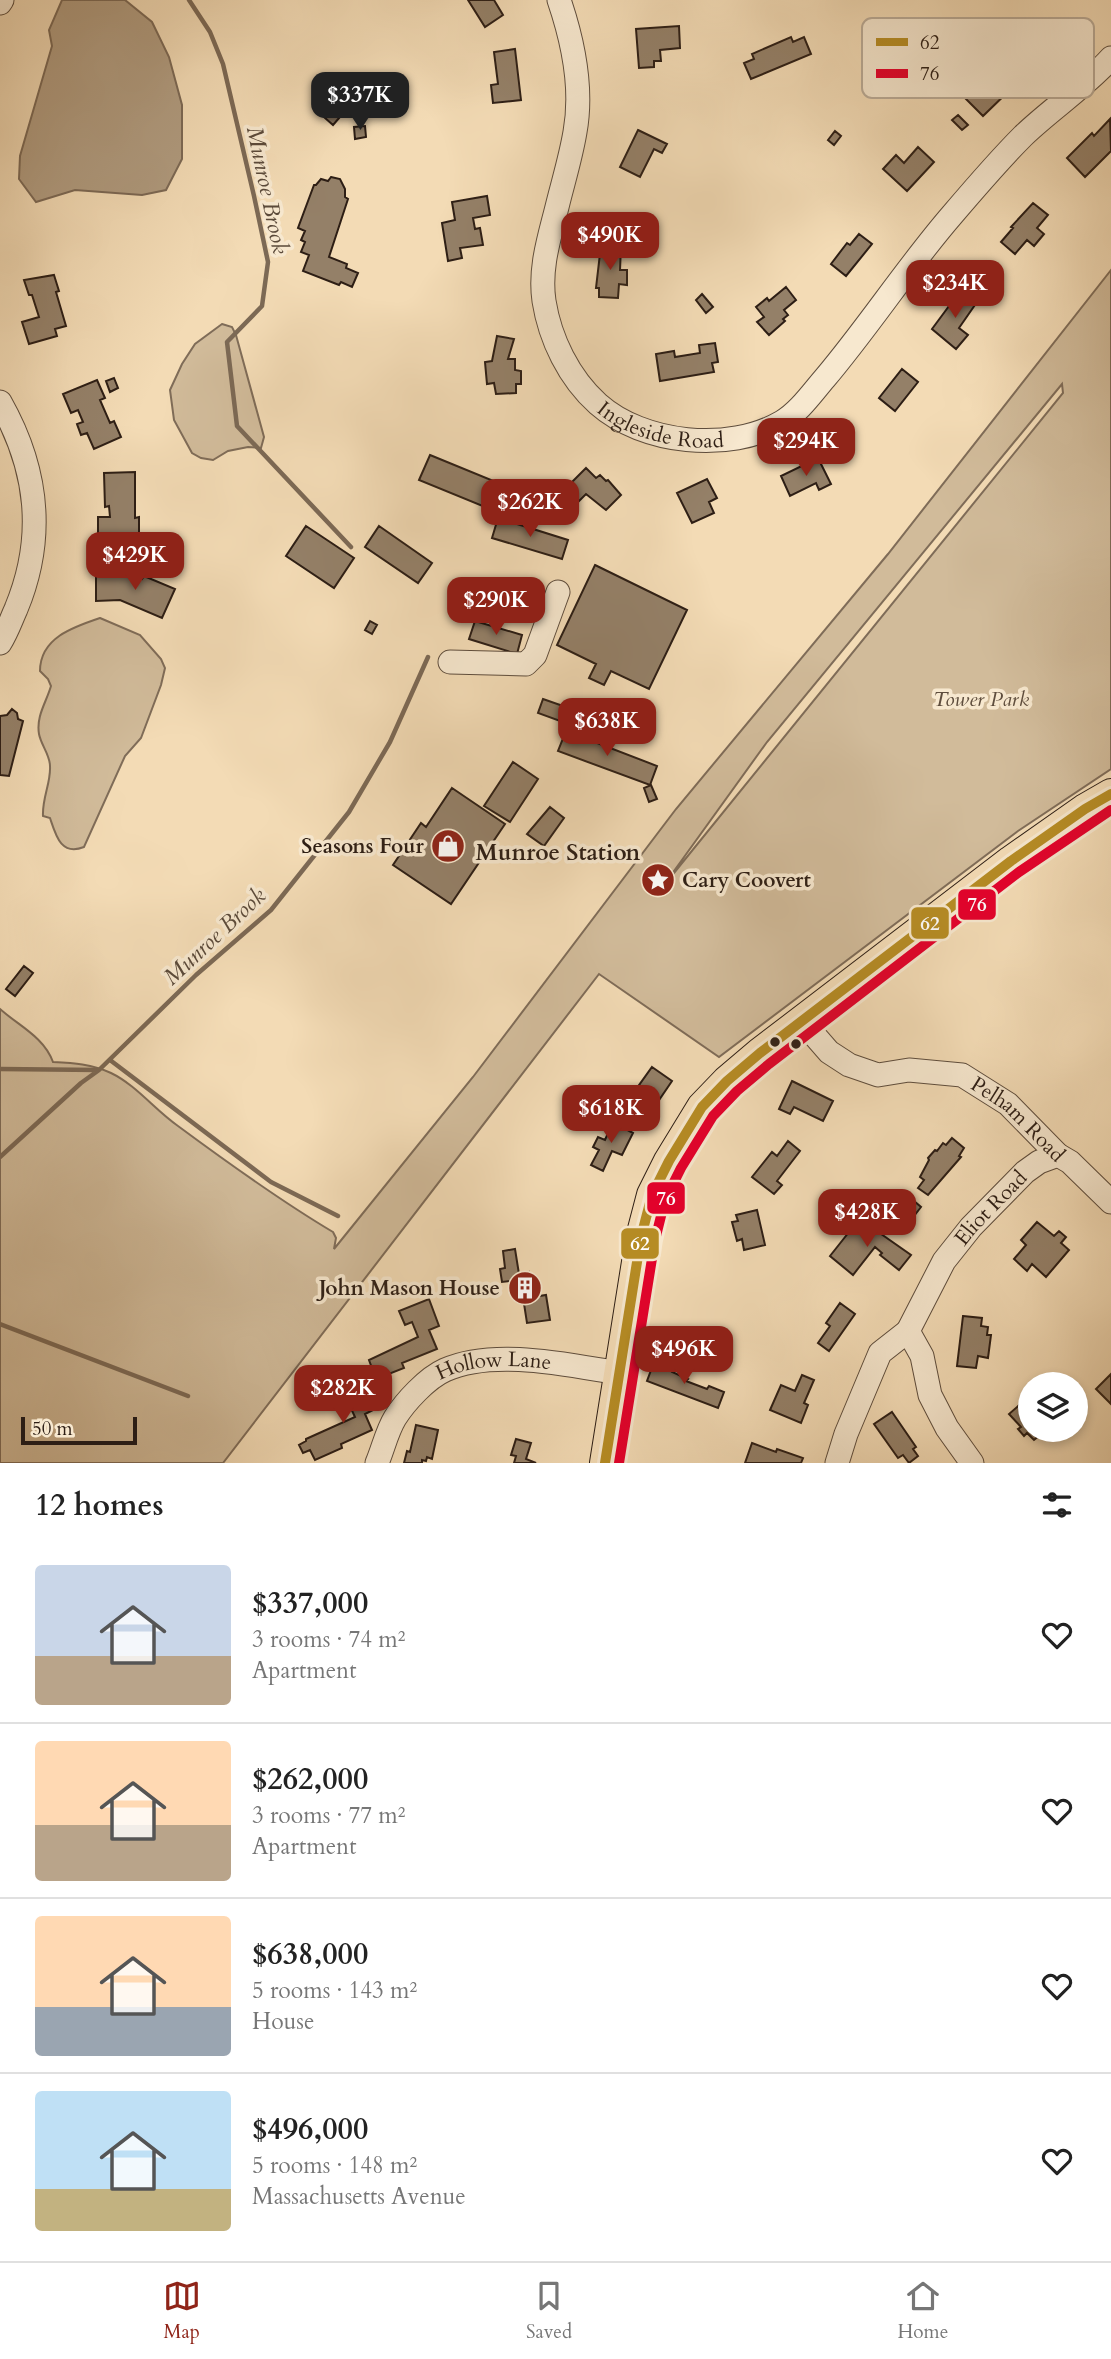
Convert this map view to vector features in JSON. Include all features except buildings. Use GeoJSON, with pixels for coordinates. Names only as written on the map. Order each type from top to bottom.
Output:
{"type":"FeatureCollection","features":[{"type":"Feature","properties":{"kind":"main road"},"geometry":{"type":"LineString","coordinates":[[605,1463],[640,1237],[652,1195],[702,1107],[716,1091],[802,1021],[1011,861],[1111,794]]}},
{"type":"Feature","properties":{"kind":"street","name":"Ingleside Road"},"geometry":{"type":"LineString","coordinates":[[559,0],[573,44],[576,130],[545,253],[542,276],[548,324],[567,365],[597,403],[616,417],[641,429],[690,440],[739,439],[762,432],[783,421],[803,404],[839,362],[952,215],[1023,137],[1066,98]]}},
{"type":"Feature","properties":{"kind":"street","name":"Ingleside Road"},"geometry":{"type":"LineString","coordinates":[[1094,73],[1111,58]]}},
{"type":"Feature","properties":{"kind":"street"},"geometry":{"type":"LineString","coordinates":[[0,402],[18,437],[26,465],[34,504],[35,541],[20,599],[0,643]]}},
{"type":"Feature","properties":{"kind":"street"},"geometry":{"type":"LineString","coordinates":[[450,662],[526,664],[535,655],[558,592]]}},
{"type":"Feature","properties":{"kind":"street","name":"Pelham Road"},"geometry":{"type":"LineString","coordinates":[[802,1021],[829,1052],[849,1065],[878,1075],[909,1070],[962,1074],[1007,1104],[1111,1202]]}},
{"type":"Feature","properties":{"kind":"street","name":"Eliot Road"},"geometry":{"type":"LineString","coordinates":[[908,1331],[944,1261],[971,1227],[1025,1172],[1058,1154]]}},
{"type":"Feature","properties":{"kind":"street"},"geometry":{"type":"LineString","coordinates":[[836,1463],[880,1353],[908,1331],[922,1356],[930,1395],[947,1428],[972,1463]]}},
{"type":"Feature","properties":{"kind":"street","name":"Hollow Lane"},"geometry":{"type":"LineString","coordinates":[[377,1463],[394,1420],[412,1396],[443,1371],[475,1361],[517,1360],[619,1373]]}},
{"type":"Feature","properties":{"kind":"green space","name":"Tower Park"},"geometry":{"type":"Polygon","coordinates":[[[1111,270],[1111,769],[1018,831],[719,1057],[599,974],[223,1463],[0,1463],[0,1009],[44,1046],[53,1062],[97,1068],[129,1084],[170,1120],[216,1154],[333,1232],[336,1238],[334,1249],[473,1077],[676,809],[888,554],[1111,270]],[[1062,384],[767,742],[661,889],[1063,393],[1062,384]]]}},
{"type":"Feature","properties":{"kind":"green space"},"geometry":{"type":"Polygon","coordinates":[[[222,324],[232,327],[236,335],[264,437],[261,448],[248,447],[228,451],[213,460],[192,453],[174,420],[170,390],[195,344],[222,324]]]}},
{"type":"Feature","properties":{"kind":"green space"},"geometry":{"type":"Polygon","coordinates":[[[100,618],[140,635],[161,659],[165,668],[141,738],[125,756],[84,847],[70,849],[61,843],[50,818],[43,816],[50,766],[38,727],[51,686],[40,671],[41,660],[52,642],[60,636],[79,625],[100,618]]]}},
{"type":"Feature","properties":{"kind":"shaded area"},"geometry":{"type":"Polygon","coordinates":[[[62,0],[125,0],[152,22],[169,57],[182,105],[182,159],[166,190],[142,195],[75,190],[36,202],[19,179],[20,156],[52,46],[49,30],[62,0]]]}},
{"type":"Feature","properties":{"kind":"waterway","name":"Munroe Brook"},"geometry":{"type":"LineString","coordinates":[[189,0],[210,32],[223,64],[268,262],[262,306],[227,342],[237,426],[351,547]]}},
{"type":"Feature","properties":{"kind":"waterway","name":"Munroe Brook"},"geometry":{"type":"LineString","coordinates":[[0,1069],[99,1070],[196,975],[271,910],[349,812],[390,742],[428,657]]}},
{"type":"Feature","properties":{"kind":"waterway"},"geometry":{"type":"LineString","coordinates":[[110,1060],[271,1182],[338,1216]]}},
{"type":"Feature","properties":{"kind":"waterway"},"geometry":{"type":"LineString","coordinates":[[0,1157],[81,1083],[99,1070]]}},
{"type":"Feature","properties":{"kind":"waterway"},"geometry":{"type":"LineString","coordinates":[[0,1324],[188,1396]]}},
{"type":"Feature","properties":{"kind":"transit line","name":"62"},"geometry":{"type":"LineString","coordinates":[[605,1463],[641,1237],[652,1195],[702,1107],[760,1053],[1011,861],[1111,794]]}},
{"type":"Feature","properties":{"kind":"transit line","name":"76"},"geometry":{"type":"LineString","coordinates":[[619,1463],[655,1240],[665,1200],[713,1116],[769,1064],[1019,872],[1111,810]]}},
{"type":"Feature","properties":{"kind":"place","name":"Seasons Four"},"geometry":{"type":"Point","coordinates":[448,846]}},
{"type":"Feature","properties":{"kind":"place","name":"Cary Coovert"},"geometry":{"type":"Point","coordinates":[658,880]}},
{"type":"Feature","properties":{"kind":"place","name":"John Mason House"},"geometry":{"type":"Point","coordinates":[525,1288]}},
{"type":"Feature","properties":{"kind":"district","name":"Munroe Station"},"geometry":{"type":"Point","coordinates":[558,852]}}]}
